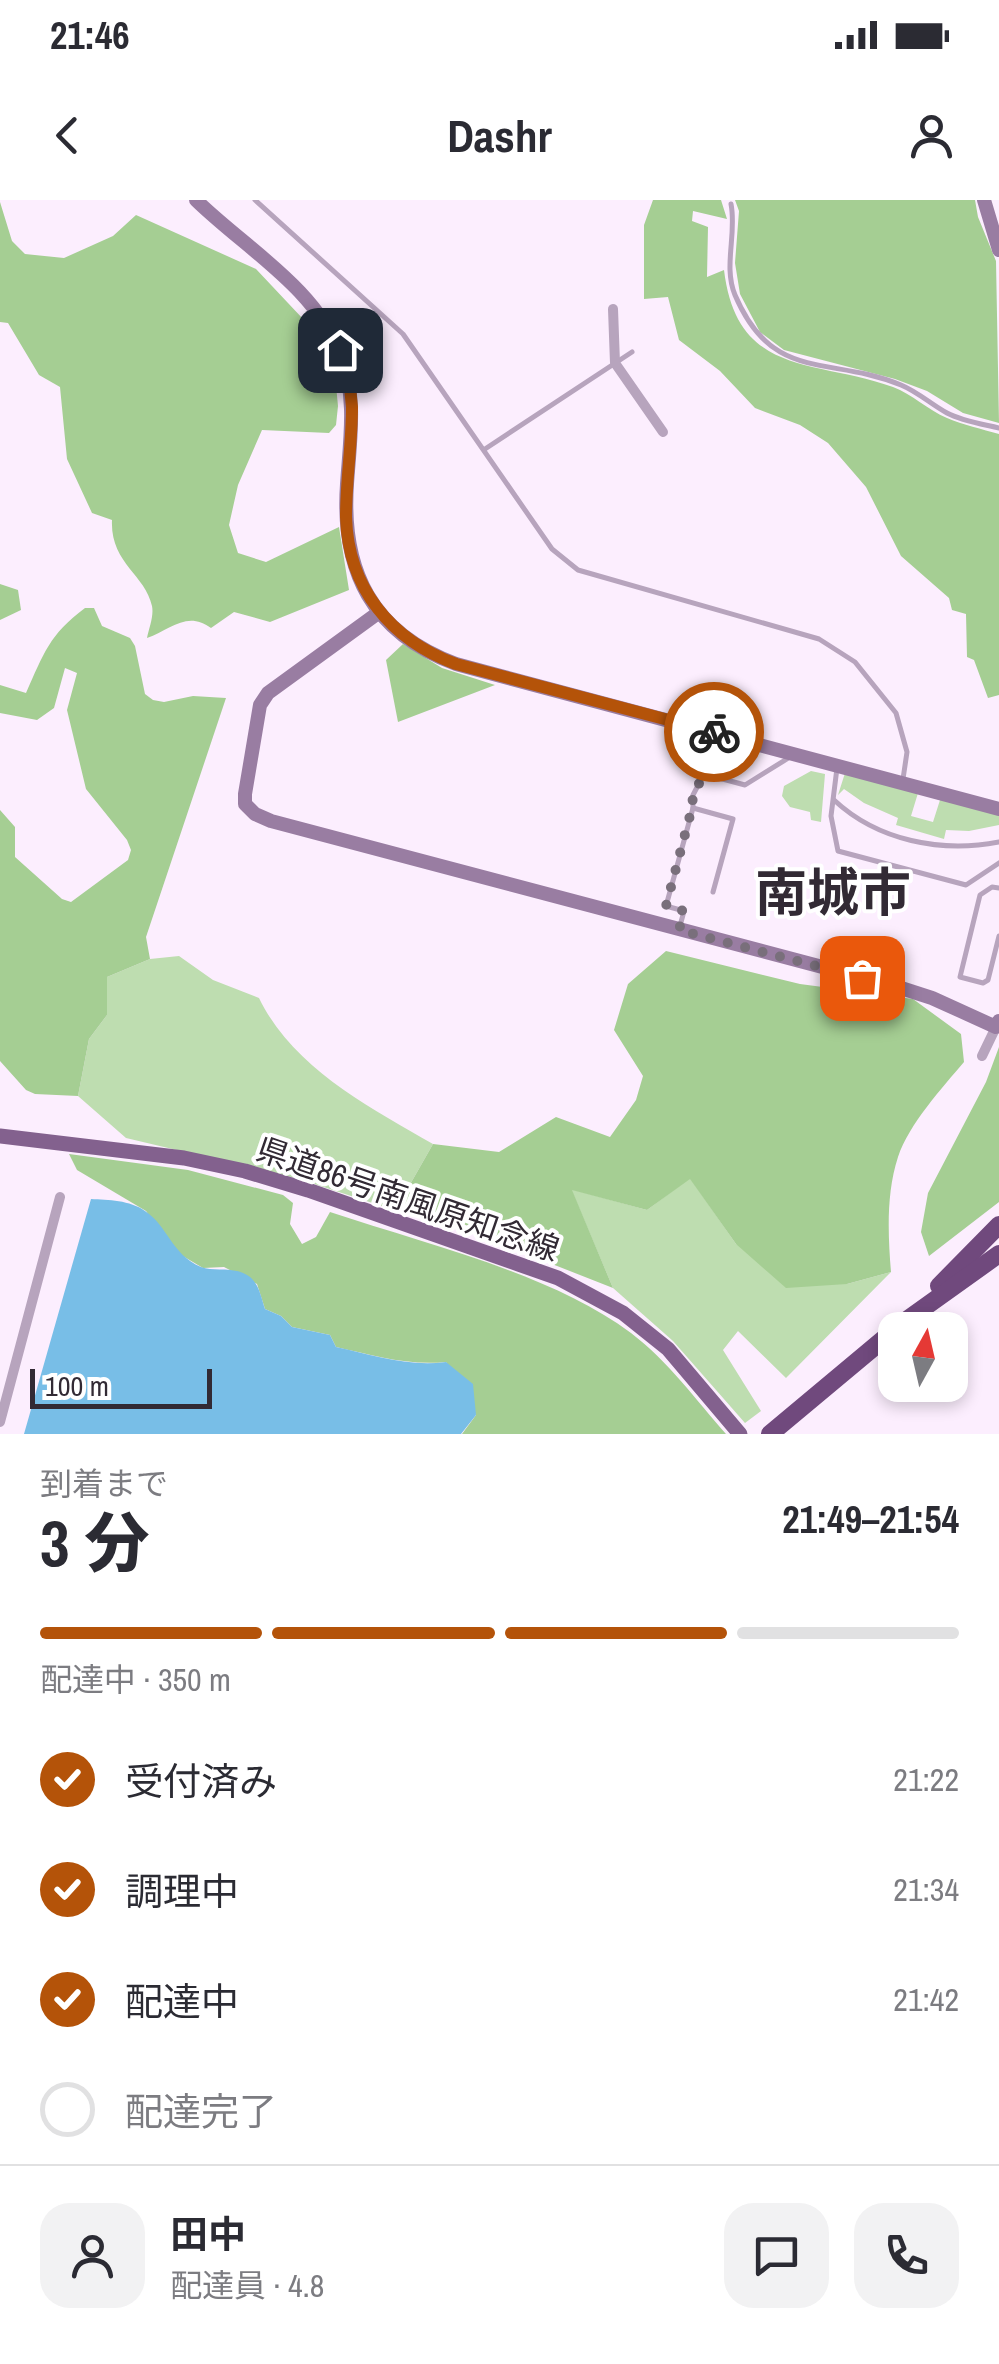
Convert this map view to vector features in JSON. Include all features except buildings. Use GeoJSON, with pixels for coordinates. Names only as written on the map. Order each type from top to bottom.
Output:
{"type":"FeatureCollection","features":[{"type":"Feature","properties":{"kind":"highway"},"geometry":{"type":"LineString","coordinates":[[914,1312],[999,1225]]}},
{"type":"Feature","properties":{"kind":"highway"},"geometry":{"type":"LineString","coordinates":[[918,1312],[999,1254]]}},
{"type":"Feature","properties":{"kind":"highway"},"geometry":{"type":"LineString","coordinates":[[772,1433],[878,1344]]}},
{"type":"Feature","properties":{"kind":"main road","name":"県道86号南風原知念線"},"geometry":{"type":"LineString","coordinates":[[0,1136],[184,1158],[245,1171],[558,1278],[622,1313],[668,1348],[740,1434]]}},
{"type":"Feature","properties":{"kind":"street"},"geometry":{"type":"LineString","coordinates":[[196,200],[308,302],[340,350],[352,407],[348,537],[360,581],[378,613],[419,648],[456,664],[999,809]]}},
{"type":"Feature","properties":{"kind":"street"},"geometry":{"type":"LineString","coordinates":[[984,200],[999,250]]}},
{"type":"Feature","properties":{"kind":"street"},"geometry":{"type":"LineString","coordinates":[[613,309],[615,363],[663,432]]}},
{"type":"Feature","properties":{"kind":"street"},"geometry":{"type":"LineString","coordinates":[[378,613],[268,693],[260,705],[245,804],[255,814],[272,822],[898,987],[998,1024],[982,1056]]}},
{"type":"Feature","properties":{"kind":"street"},"geometry":{"type":"LineString","coordinates":[[0,1422],[60,1197]]}},
{"type":"Feature","properties":{"kind":"lane"},"geometry":{"type":"LineString","coordinates":[[254,200],[403,334],[552,549],[578,570],[819,638],[856,662],[896,713],[908,752],[903,782]]}},
{"type":"Feature","properties":{"kind":"lane"},"geometry":{"type":"LineString","coordinates":[[731,204],[733,291],[764,343],[806,362],[902,385],[951,416],[999,428]]}},
{"type":"Feature","properties":{"kind":"lane"},"geometry":{"type":"LineString","coordinates":[[483,450],[632,352]]}},
{"type":"Feature","properties":{"kind":"lane"},"geometry":{"type":"LineString","coordinates":[[679,930],[684,911],[666,906],[693,795],[704,774],[714,732]]}},
{"type":"Feature","properties":{"kind":"lane"},"geometry":{"type":"LineString","coordinates":[[704,774],[745,785],[797,753]]}},
{"type":"Feature","properties":{"kind":"lane"},"geometry":{"type":"LineString","coordinates":[[838,765],[831,816],[838,851],[966,885],[999,863]]}},
{"type":"Feature","properties":{"kind":"lane"},"geometry":{"type":"LineString","coordinates":[[832,798],[866,824],[886,833],[936,846],[999,842]]}},
{"type":"Feature","properties":{"kind":"lane"},"geometry":{"type":"LineString","coordinates":[[692,808],[732,819],[713,892]]}},
{"type":"Feature","properties":{"kind":"lane"},"geometry":{"type":"LineString","coordinates":[[999,888],[992,887],[980,895],[960,977],[983,983],[988,980],[999,936]]}},
{"type":"Feature","properties":{"kind":"green space"},"geometry":{"type":"Polygon","coordinates":[[[653,200],[721,200],[727,219],[693,211],[692,221],[708,227],[707,277],[724,270],[732,305],[745,330],[763,347],[809,366],[893,387],[947,418],[999,434],[999,695],[988,698],[974,660],[967,657],[966,614],[952,610],[949,598],[901,556],[866,487],[828,443],[800,425],[755,408],[720,371],[679,340],[668,297],[644,299],[644,225],[653,200]]]}},
{"type":"Feature","properties":{"kind":"green space"},"geometry":{"type":"Polygon","coordinates":[[[735,200],[975,200],[996,261],[999,423],[963,413],[927,391],[895,379],[784,350],[760,332],[740,294],[735,263],[739,211],[735,200]]]}},
{"type":"Feature","properties":{"kind":"green space"},"geometry":{"type":"Polygon","coordinates":[[[0,202],[12,241],[25,254],[64,258],[113,236],[136,215],[256,269],[320,337],[335,375],[336,425],[329,433],[262,430],[238,485],[229,525],[238,553],[266,562],[339,527],[349,590],[270,622],[234,612],[211,628],[186,621],[147,638],[152,614],[148,595],[116,547],[112,520],[92,513],[67,459],[60,387],[39,375],[8,323],[0,322],[0,202]]]}},
{"type":"Feature","properties":{"kind":"green space"},"geometry":{"type":"Polygon","coordinates":[[[0,584],[18,590],[21,610],[0,620],[0,584]]]}},
{"type":"Feature","properties":{"kind":"green space"},"geometry":{"type":"Polygon","coordinates":[[[85,608],[94,608],[102,626],[130,638],[145,694],[153,700],[226,698],[146,937],[150,959],[107,977],[107,1015],[89,1039],[78,1096],[35,1094],[26,1090],[0,1061],[0,810],[15,827],[15,857],[62,899],[71,902],[128,860],[131,850],[86,789],[67,710],[77,673],[65,668],[54,708],[37,720],[0,713],[0,685],[26,693],[55,636],[85,608]]]}},
{"type":"Feature","properties":{"kind":"green space"},"geometry":{"type":"Polygon","coordinates":[[[403,644],[442,668],[495,685],[398,722],[386,660],[403,644]]]}},
{"type":"Feature","properties":{"kind":"green space"},"geometry":{"type":"Polygon","coordinates":[[[811,771],[825,774],[821,822],[811,820],[810,812],[790,807],[782,796],[784,786],[811,771]]]}},
{"type":"Feature","properties":{"kind":"green space"},"geometry":{"type":"Polygon","coordinates":[[[845,773],[999,814],[999,825],[969,831],[946,830],[944,839],[896,825],[898,818],[844,789],[838,795],[845,773]],[[918,793],[911,816],[933,822],[940,800],[918,793]]]}},
{"type":"Feature","properties":{"kind":"green space"},"geometry":{"type":"Polygon","coordinates":[[[666,951],[800,984],[913,999],[961,1034],[964,1062],[918,1119],[898,1157],[890,1200],[891,1272],[847,1284],[786,1288],[736,1244],[690,1179],[647,1210],[572,1190],[613,1288],[519,1251],[404,1195],[433,1144],[499,1152],[556,1117],[610,1137],[636,1100],[643,1076],[614,1030],[628,984],[666,951]]]}},
{"type":"Feature","properties":{"kind":"green space"},"geometry":{"type":"Polygon","coordinates":[[[179,956],[213,980],[259,998],[274,1023],[312,1065],[359,1100],[433,1144],[404,1195],[441,1213],[449,1228],[299,1179],[126,1138],[78,1096],[89,1039],[107,1015],[107,977],[150,959],[179,956]]]}},
{"type":"Feature","properties":{"kind":"green space"},"geometry":{"type":"Polygon","coordinates":[[[999,1047],[999,1202],[929,1256],[921,1232],[928,1193],[986,1082],[999,1047]]]}},
{"type":"Feature","properties":{"kind":"green space"},"geometry":{"type":"Polygon","coordinates":[[[69,1154],[188,1170],[283,1195],[293,1203],[290,1224],[302,1244],[316,1237],[330,1212],[564,1293],[644,1344],[726,1434],[462,1434],[476,1415],[446,1362],[404,1361],[336,1347],[330,1335],[292,1327],[281,1316],[265,1309],[257,1284],[224,1267],[203,1268],[176,1252],[146,1211],[77,1170],[69,1154]]]}},
{"type":"Feature","properties":{"kind":"green space"},"geometry":{"type":"Polygon","coordinates":[[[690,1178],[736,1244],[847,1284],[891,1272],[786,1378],[738,1331],[723,1350],[761,1411],[745,1423],[673,1341],[613,1288],[571,1189],[647,1210],[690,1178]]]}},
{"type":"Feature","properties":{"kind":"water"},"geometry":{"type":"Polygon","coordinates":[[[91,1199],[139,1207],[153,1217],[191,1261],[201,1267],[247,1275],[257,1286],[265,1309],[281,1316],[292,1327],[330,1335],[336,1347],[377,1357],[404,1362],[446,1362],[473,1384],[476,1415],[461,1434],[24,1434],[91,1199]]]}},
{"type":"Feature","properties":{"kind":"way so far"},"geometry":{"type":"LineString","coordinates":[[714,732],[704,774],[693,795],[666,906],[684,911],[679,930],[862,978]]}},
{"type":"Feature","properties":{"kind":"district","name":"南城市"},"geometry":{"type":"Point","coordinates":[833,892]}},
{"type":"Feature","properties":{"kind":"route"},"geometry":{"type":"LineString","coordinates":[[340,350],[352,407],[348,537],[360,581],[387,624],[419,648],[456,664],[714,732]]}}]}
